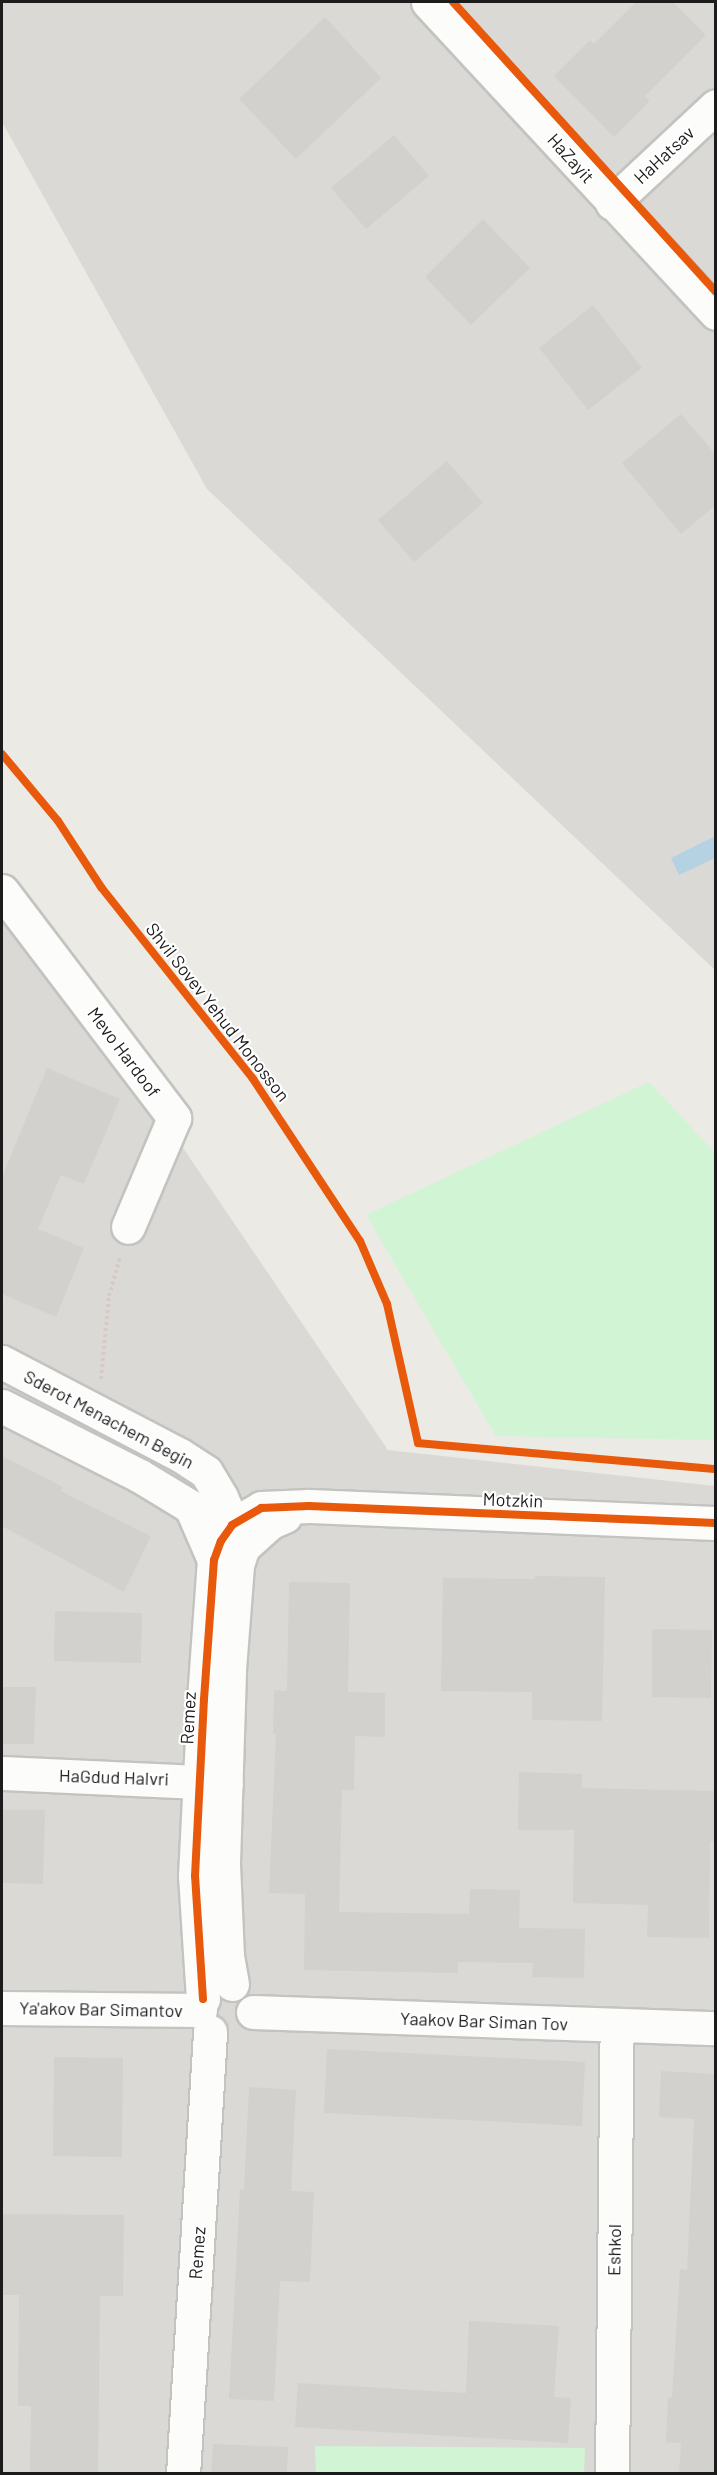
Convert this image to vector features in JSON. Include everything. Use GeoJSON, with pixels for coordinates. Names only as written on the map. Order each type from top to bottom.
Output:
{"type":"FeatureCollection","features":[{"type":"Feature","properties":{"kind":"street","name":"HaZayit"},"geometry":{"type":"LineString","coordinates":[[428,2],[716,313]]}},
{"type":"Feature","properties":{"kind":"street","name":"HaHatsav"},"geometry":{"type":"LineString","coordinates":[[612,203],[716,106]]}},
{"type":"Feature","properties":{"kind":"street","name":"Mevo Hardoof"},"geometry":{"type":"LineString","coordinates":[[2,891],[174,1118],[128,1227]]}},
{"type":"Feature","properties":{"kind":"street","name":"Sderot Menachem Begin"},"geometry":{"type":"LineString","coordinates":[[2,1362],[206,1472],[221,1497],[238,1536]]}},
{"type":"Feature","properties":{"kind":"street","name":"Sderot Menachem Begin"},"geometry":{"type":"LineString","coordinates":[[2,1406],[140,1476],[191,1507],[214,1560]]}},
{"type":"Feature","properties":{"kind":"street","name":"Remez"},"geometry":{"type":"LineString","coordinates":[[232,1984],[227,1956],[223,1863],[213,1782],[214,1560],[220,1541],[238,1536],[309,1506]]}},
{"type":"Feature","properties":{"kind":"street","name":"Motzkin"},"geometry":{"type":"LineString","coordinates":[[309,1506],[716,1523]]}},
{"type":"Feature","properties":{"kind":"street","name":"Remez"},"geometry":{"type":"LineString","coordinates":[[183,2474],[204,2013],[195,1876],[213,1782],[229,1669],[238,1536]]}},
{"type":"Feature","properties":{"kind":"street","name":"HaGdud HaIvri"},"geometry":{"type":"LineString","coordinates":[[2,1773],[213,1782]]}},
{"type":"Feature","properties":{"kind":"street"},"geometry":{"type":"LineString","coordinates":[[232,1984],[246,1991],[253,2012],[247,2027],[241,2033],[226,2037],[204,2013],[215,1986],[232,1984]]}},
{"type":"Feature","properties":{"kind":"street","name":"Ya'akov Bar Simantov"},"geometry":{"type":"LineString","coordinates":[[2,2008],[204,2013]]}},
{"type":"Feature","properties":{"kind":"street","name":"Yaakov Bar Siman Tov"},"geometry":{"type":"LineString","coordinates":[[253,2012],[616,2027],[716,2028]]}},
{"type":"Feature","properties":{"kind":"street","name":"Eshkol"},"geometry":{"type":"LineString","coordinates":[[612,2474],[616,2027]]}},
{"type":"Feature","properties":{"kind":"path"},"geometry":{"type":"LineString","coordinates":[[91,1408],[100,1390],[109,1296],[128,1227]]}},
{"type":"Feature","properties":{"kind":"shaded area"},"geometry":{"type":"Polygon","coordinates":[[[2,2],[715,2],[715,970],[207,489],[2,122],[2,2]]]}},
{"type":"Feature","properties":{"kind":"shaded area"},"geometry":{"type":"Polygon","coordinates":[[[2,881],[388,1450],[715,1486],[715,2473],[2,2473],[2,881]]]}},
{"type":"Feature","properties":{"kind":"green space"},"geometry":{"type":"Polygon","coordinates":[[[649,1082],[715,1153],[715,1440],[496,1436],[366,1215],[649,1082]]]}},
{"type":"Feature","properties":{"kind":"green space"},"geometry":{"type":"Polygon","coordinates":[[[315,2446],[585,2448],[584,2473],[316,2473],[315,2446]]]}},
{"type":"Feature","properties":{"kind":"water"},"geometry":{"type":"Polygon","coordinates":[[[715,836],[715,858],[679,875],[671,858],[715,836]]]}},
{"type":"Feature","properties":{"kind":"building"},"geometry":{"type":"Polygon","coordinates":[[[636,2],[673,2],[706,35],[645,96],[650,101],[614,137],[554,76],[590,40],[594,44],[636,2]]]}},
{"type":"Feature","properties":{"kind":"building"},"geometry":{"type":"Polygon","coordinates":[[[325,17],[381,78],[296,159],[239,99],[325,17]]]}},
{"type":"Feature","properties":{"kind":"building"},"geometry":{"type":"Polygon","coordinates":[[[394,135],[429,176],[366,229],[331,188],[394,135]]]}},
{"type":"Feature","properties":{"kind":"building"},"geometry":{"type":"Polygon","coordinates":[[[483,219],[530,268],[471,325],[425,277],[483,219]]]}},
{"type":"Feature","properties":{"kind":"building"},"geometry":{"type":"Polygon","coordinates":[[[593,305],[642,368],[588,410],[539,348],[593,305]]]}},
{"type":"Feature","properties":{"kind":"building"},"geometry":{"type":"Polygon","coordinates":[[[681,414],[716,455],[716,505],[681,534],[622,463],[681,414]]]}},
{"type":"Feature","properties":{"kind":"building"},"geometry":{"type":"Polygon","coordinates":[[[447,461],[483,503],[414,562],[378,520],[447,461]]]}},
{"type":"Feature","properties":{"kind":"building"},"geometry":{"type":"Polygon","coordinates":[[[47,1068],[120,1099],[84,1184],[61,1175],[38,1229],[84,1248],[56,1317],[2,1294],[2,1177],[47,1068]]]}},
{"type":"Feature","properties":{"kind":"building"},"geometry":{"type":"Polygon","coordinates":[[[2,1456],[63,1487],[61,1491],[151,1536],[124,1592],[2,1526],[2,1456]]]}},
{"type":"Feature","properties":{"kind":"building"},"geometry":{"type":"Polygon","coordinates":[[[535,1576],[605,1577],[602,1721],[532,1720],[532,1692],[441,1691],[443,1578],[535,1579],[535,1576]]]}},
{"type":"Feature","properties":{"kind":"building"},"geometry":{"type":"Polygon","coordinates":[[[289,1582],[350,1583],[348,1692],[385,1693],[385,1737],[355,1736],[354,1790],[342,1790],[339,1912],[469,1914],[470,1889],[520,1890],[519,1928],[585,1929],[584,1978],[532,1977],[533,1963],[458,1962],[458,1973],[304,1970],[305,1894],[269,1893],[276,1734],[273,1734],[274,1690],[287,1691],[289,1582]]]}},
{"type":"Feature","properties":{"kind":"building"},"geometry":{"type":"Polygon","coordinates":[[[55,1611],[142,1613],[141,1663],[54,1661],[55,1611]]]}},
{"type":"Feature","properties":{"kind":"building"},"geometry":{"type":"Polygon","coordinates":[[[652,1629],[712,1630],[711,1698],[652,1697],[652,1629]]]}},
{"type":"Feature","properties":{"kind":"building"},"geometry":{"type":"Polygon","coordinates":[[[2,1687],[36,1687],[34,1744],[2,1744],[2,1687]]]}},
{"type":"Feature","properties":{"kind":"building"},"geometry":{"type":"Polygon","coordinates":[[[519,1772],[582,1774],[582,1788],[716,1791],[716,1841],[710,1841],[709,1938],[647,1937],[648,1905],[573,1903],[574,1830],[518,1830],[519,1772]]]}},
{"type":"Feature","properties":{"kind":"building"},"geometry":{"type":"Polygon","coordinates":[[[2,1810],[45,1810],[43,1884],[2,1883],[2,1810]]]}},
{"type":"Feature","properties":{"kind":"building"},"geometry":{"type":"Polygon","coordinates":[[[327,2049],[585,2062],[582,2126],[324,2113],[327,2049]]]}},
{"type":"Feature","properties":{"kind":"building"},"geometry":{"type":"Polygon","coordinates":[[[54,2057],[123,2058],[122,2157],[53,2156],[54,2057]]]}},
{"type":"Feature","properties":{"kind":"building"},"geometry":{"type":"Polygon","coordinates":[[[661,2071],[716,2074],[716,2474],[679,2474],[681,2443],[666,2442],[668,2397],[672,2398],[680,2269],[687,2270],[694,2119],[659,2117],[661,2071]]]}},
{"type":"Feature","properties":{"kind":"building"},"geometry":{"type":"Polygon","coordinates":[[[249,2087],[296,2090],[291,2191],[314,2192],[310,2282],[280,2281],[274,2401],[229,2399],[240,2189],[244,2189],[249,2087]]]}},
{"type":"Feature","properties":{"kind":"building"},"geometry":{"type":"Polygon","coordinates":[[[2,2214],[124,2215],[123,2296],[100,2296],[98,2474],[30,2474],[31,2406],[18,2406],[19,2295],[2,2295],[2,2214]]]}},
{"type":"Feature","properties":{"kind":"building"},"geometry":{"type":"Polygon","coordinates":[[[469,2321],[559,2326],[554,2397],[571,2398],[568,2443],[295,2427],[298,2383],[466,2393],[469,2321]]]}},
{"type":"Feature","properties":{"kind":"building"},"geometry":{"type":"Polygon","coordinates":[[[213,2444],[288,2447],[287,2474],[211,2474],[213,2444]]]}},
{"type":"Feature","properties":{"kind":"cycle path"},"geometry":{"type":"LineString","coordinates":[[453,2],[716,292]]}},
{"type":"Feature","properties":{"kind":"cycle path","name":"Shvil Sovev Yehud Monosson"},"geometry":{"type":"LineString","coordinates":[[2,754],[58,821],[101,887],[253,1079],[360,1241],[387,1304],[418,1443],[716,1469]]}},
{"type":"Feature","properties":{"kind":"cycle path"},"geometry":{"type":"LineString","coordinates":[[203,1999],[195,1876],[204,1699],[214,1560],[221,1541],[232,1525],[261,1508],[309,1506],[716,1523]]}}]}
